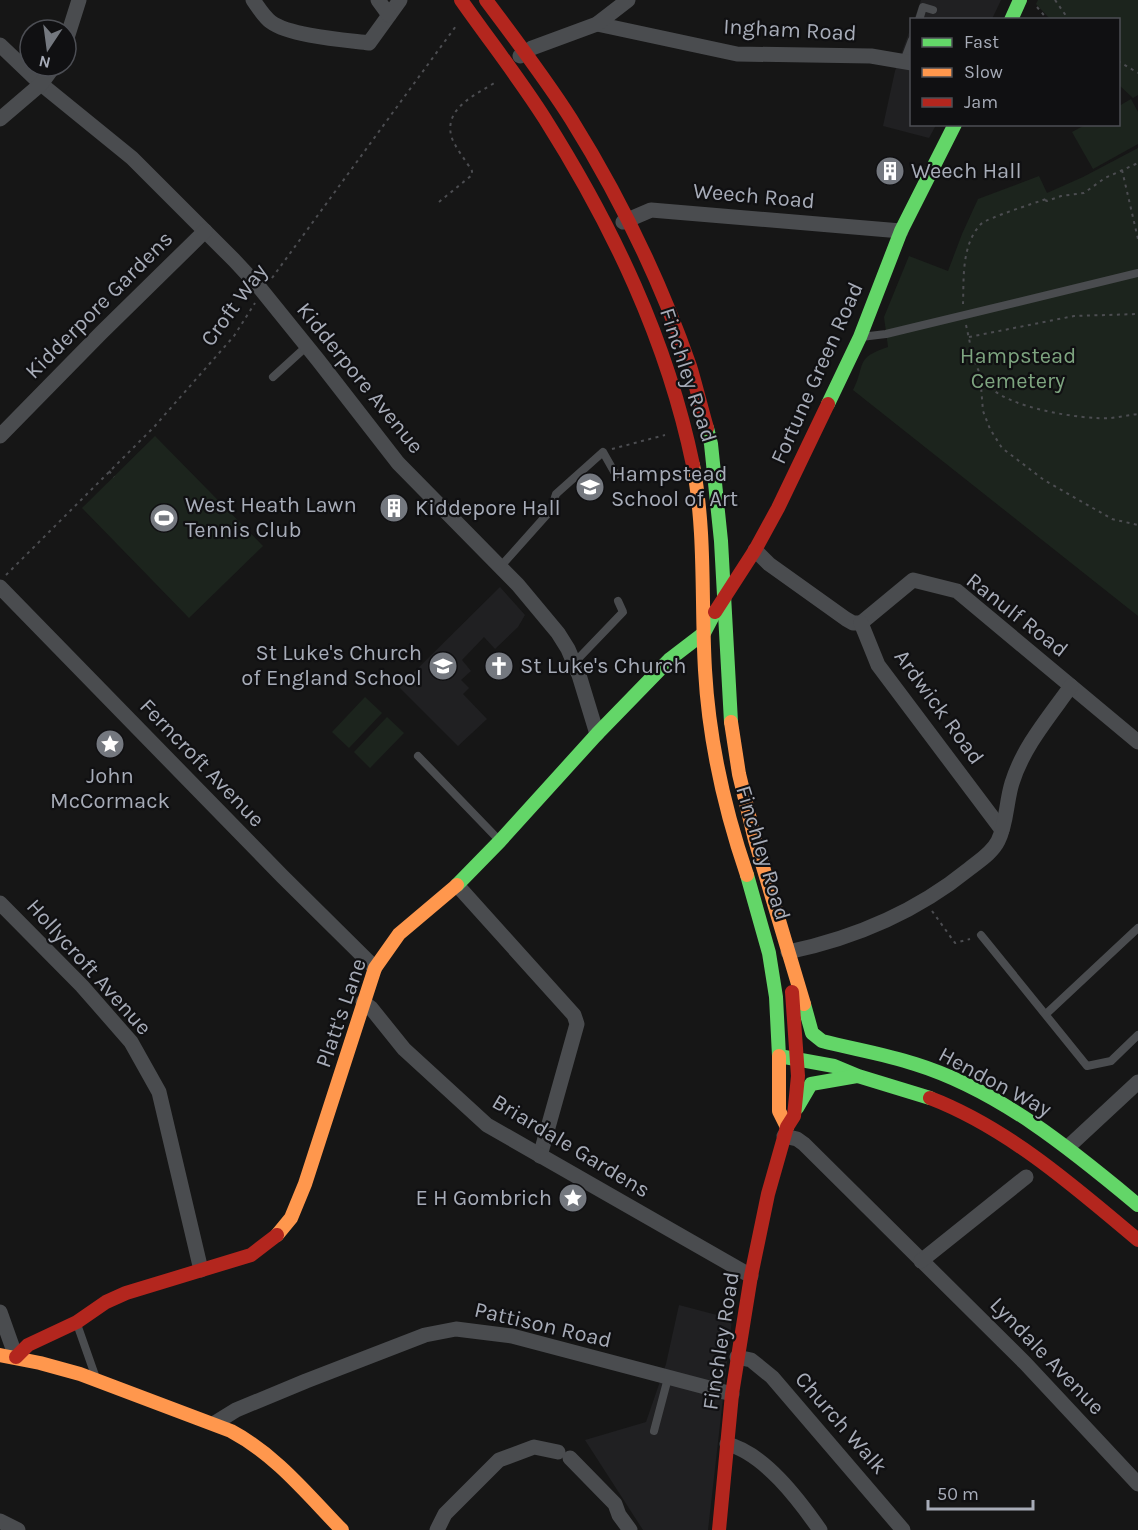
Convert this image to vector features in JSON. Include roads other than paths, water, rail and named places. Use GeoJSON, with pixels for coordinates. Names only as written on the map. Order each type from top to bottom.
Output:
{"type":"FeatureCollection","features":[{"type":"Feature","properties":{"kind":"main road","name":"Finchley Road"},"geometry":{"type":"LineString","coordinates":[[461,0],[510,68],[584,183],[609,230],[657,337],[675,392],[690,449],[700,517],[708,712],[713,748],[736,846],[754,892],[767,942],[777,1003],[778,1111],[788,1126]]}},
{"type":"Feature","properties":{"kind":"main road","name":"Finchley Road"},"geometry":{"type":"LineString","coordinates":[[486,0],[571,119],[628,219],[676,331],[702,411],[711,444],[715,477],[721,541],[729,711],[739,774],[755,840],[790,959],[798,1076],[788,1126],[764,1210],[737,1357],[719,1530]]}},
{"type":"Feature","properties":{"kind":"main road"},"geometry":{"type":"LineString","coordinates":[[1012,18],[1023,1]]}},
{"type":"Feature","properties":{"kind":"main road","name":"Fortune Green Road"},"geometry":{"type":"LineString","coordinates":[[704,633],[778,508],[860,337],[901,231],[954,126]]}},
{"type":"Feature","properties":{"kind":"main road","name":"Platt's Lane"},"geometry":{"type":"LineString","coordinates":[[8,1356],[77,1322],[106,1302],[126,1293],[251,1255],[280,1233],[291,1218],[305,1184],[375,968],[399,934],[457,885],[597,734],[676,654],[704,633]]}},
{"type":"Feature","properties":{"kind":"main road"},"geometry":{"type":"LineString","coordinates":[[790,959],[801,989],[807,1019],[817,1039]]}},
{"type":"Feature","properties":{"kind":"main road","name":"Hendon Way"},"geometry":{"type":"LineString","coordinates":[[778,1038],[817,1039],[832,1045],[896,1058],[938,1073],[1001,1105],[1068,1147],[1138,1205]]}},
{"type":"Feature","properties":{"kind":"main road","name":"Hendon Way"},"geometry":{"type":"LineString","coordinates":[[778,1056],[841,1068],[857,1076],[904,1089],[945,1105],[1007,1139],[1071,1183],[1138,1240]]}},
{"type":"Feature","properties":{"kind":"main road"},"geometry":{"type":"LineString","coordinates":[[788,1126],[811,1084],[825,1079],[846,1080],[857,1076]]}},
{"type":"Feature","properties":{"kind":"main road"},"geometry":{"type":"LineString","coordinates":[[8,1356],[97,1380],[215,1423],[252,1443],[282,1466],[342,1530]]}},
{"type":"Feature","properties":{"kind":"street"},"geometry":{"type":"LineString","coordinates":[[73,18],[79,0]]}},
{"type":"Feature","properties":{"kind":"street"},"geometry":{"type":"LineString","coordinates":[[253,0],[269,21],[280,28],[369,43],[400,0]]}},
{"type":"Feature","properties":{"kind":"street"},"geometry":{"type":"LineString","coordinates":[[378,0],[389,15]]}},
{"type":"Feature","properties":{"kind":"street"},"geometry":{"type":"LineString","coordinates":[[510,68],[532,48],[597,24],[628,0]]}},
{"type":"Feature","properties":{"kind":"street","name":"Ingham Road"},"geometry":{"type":"LineString","coordinates":[[597,24],[737,54],[871,56],[908,62]]}},
{"type":"Feature","properties":{"kind":"street","name":"Kidderpore Avenue"},"geometry":{"type":"LineString","coordinates":[[0,45],[41,84],[132,158],[205,231],[262,291],[398,463],[501,566],[558,633],[579,675],[597,734]]}},
{"type":"Feature","properties":{"kind":"street"},"geometry":{"type":"LineString","coordinates":[[0,119],[45,78]]}},
{"type":"Feature","properties":{"kind":"street","name":"Weech Road"},"geometry":{"type":"LineString","coordinates":[[609,230],[651,210],[901,231]]}},
{"type":"Feature","properties":{"kind":"street","name":"Kidderpore Gardens"},"geometry":{"type":"LineString","coordinates":[[0,436],[100,333],[205,231]]}},
{"type":"Feature","properties":{"kind":"street"},"geometry":{"type":"LineString","coordinates":[[755,550],[769,564],[846,619],[852,623],[861,623]]}},
{"type":"Feature","properties":{"kind":"street","name":"Ranulf Road"},"geometry":{"type":"LineString","coordinates":[[861,623],[913,580],[957,591],[1138,742]]}},
{"type":"Feature","properties":{"kind":"street","name":"Ferncroft Avenue"},"geometry":{"type":"LineString","coordinates":[[1,588],[375,968]]}},
{"type":"Feature","properties":{"kind":"street","name":"Ardwick Road"},"geometry":{"type":"LineString","coordinates":[[861,623],[878,665],[1002,830]]}},
{"type":"Feature","properties":{"kind":"street"},"geometry":{"type":"LineString","coordinates":[[790,959],[863,931],[924,901],[949,885],[991,851],[1002,830],[1011,784],[1023,754],[1071,686]]}},
{"type":"Feature","properties":{"kind":"street"},"geometry":{"type":"LineString","coordinates":[[457,885],[574,1015],[577,1024],[540,1156]]}},
{"type":"Feature","properties":{"kind":"street","name":"Hollycroft Avenue"},"geometry":{"type":"LineString","coordinates":[[0,903],[82,986],[131,1042],[159,1092],[201,1270]]}},
{"type":"Feature","properties":{"kind":"street","name":"Briardale Gardens"},"geometry":{"type":"LineString","coordinates":[[363,1002],[371,1008],[404,1049],[487,1125],[752,1275]]}},
{"type":"Feature","properties":{"kind":"street"},"geometry":{"type":"LineString","coordinates":[[1068,1147],[1138,1082]]}},
{"type":"Feature","properties":{"kind":"street","name":"Lyndale Avenue"},"geometry":{"type":"LineString","coordinates":[[788,1126],[796,1138],[1024,1363],[1138,1484]]}},
{"type":"Feature","properties":{"kind":"street"},"geometry":{"type":"LineString","coordinates":[[921,1261],[1026,1177]]}},
{"type":"Feature","properties":{"kind":"street"},"geometry":{"type":"LineString","coordinates":[[0,1312],[8,1356]]}},
{"type":"Feature","properties":{"kind":"street","name":"Pattison Road"},"geometry":{"type":"LineString","coordinates":[[215,1423],[236,1410],[306,1381],[425,1335],[456,1329],[512,1336],[732,1394]]}},
{"type":"Feature","properties":{"kind":"street","name":"Church Walk"},"geometry":{"type":"LineString","coordinates":[[737,1357],[751,1360],[772,1377],[903,1530]]}},
{"type":"Feature","properties":{"kind":"street"},"geometry":{"type":"LineString","coordinates":[[728,1443],[756,1457],[805,1508],[820,1530]]}},
{"type":"Feature","properties":{"kind":"street"},"geometry":{"type":"LineString","coordinates":[[436,1530],[445,1514],[499,1460],[534,1447],[564,1455],[615,1504],[619,1515],[630,1530]]}},
{"type":"Feature","properties":{"kind":"street"},"geometry":{"type":"LineString","coordinates":[[0,1521],[18,1530]]}},
{"type":"Feature","properties":{"kind":"lane"},"geometry":{"type":"LineString","coordinates":[[920,18],[923,7],[933,9]]}},
{"type":"Feature","properties":{"kind":"lane"},"geometry":{"type":"LineString","coordinates":[[860,337],[886,334],[1138,273]]}},
{"type":"Feature","properties":{"kind":"lane"},"geometry":{"type":"LineString","coordinates":[[273,377],[307,346]]}},
{"type":"Feature","properties":{"kind":"lane"},"geometry":{"type":"LineString","coordinates":[[501,566],[551,510],[556,494],[603,452],[616,475]]}},
{"type":"Feature","properties":{"kind":"lane"},"geometry":{"type":"LineString","coordinates":[[574,663],[623,612],[618,602]]}},
{"type":"Feature","properties":{"kind":"lane"},"geometry":{"type":"LineString","coordinates":[[418,756],[500,841]]}},
{"type":"Feature","properties":{"kind":"lane"},"geometry":{"type":"LineString","coordinates":[[1046,1014],[1138,928]]}},
{"type":"Feature","properties":{"kind":"lane"},"geometry":{"type":"LineString","coordinates":[[981,936],[1087,1066],[1111,1062],[1138,1035]]}},
{"type":"Feature","properties":{"kind":"lane"},"geometry":{"type":"LineString","coordinates":[[77,1322],[97,1380]]}},
{"type":"Feature","properties":{"kind":"lane"},"geometry":{"type":"LineString","coordinates":[[654,1431],[668,1378]]}},
{"type":"Feature","properties":{"kind":"place","name":"Weech Hall"},"geometry":{"type":"Point","coordinates":[890,171]}},
{"type":"Feature","properties":{"kind":"place","name":"Hampstead School of Art"},"geometry":{"type":"Point","coordinates":[590,487]}},
{"type":"Feature","properties":{"kind":"place","name":"Kiddepore Hall"},"geometry":{"type":"Point","coordinates":[394,508]}},
{"type":"Feature","properties":{"kind":"place","name":"West Heath Lawn Tennis Club"},"geometry":{"type":"Point","coordinates":[164,518]}},
{"type":"Feature","properties":{"kind":"place","name":"St Luke's Church of England School"},"geometry":{"type":"Point","coordinates":[443,666]}},
{"type":"Feature","properties":{"kind":"place","name":"St Luke's Church"},"geometry":{"type":"Point","coordinates":[499,666]}},
{"type":"Feature","properties":{"kind":"place","name":"John McCormack"},"geometry":{"type":"Point","coordinates":[110,744]}},
{"type":"Feature","properties":{"kind":"place","name":"E H Gombrich"},"geometry":{"type":"Point","coordinates":[573,1198]}},
{"type":"Feature","properties":{"kind":"park label","name":"Hampstead Cemetery"},"geometry":{"type":"Point","coordinates":[1018,368]}}]}
